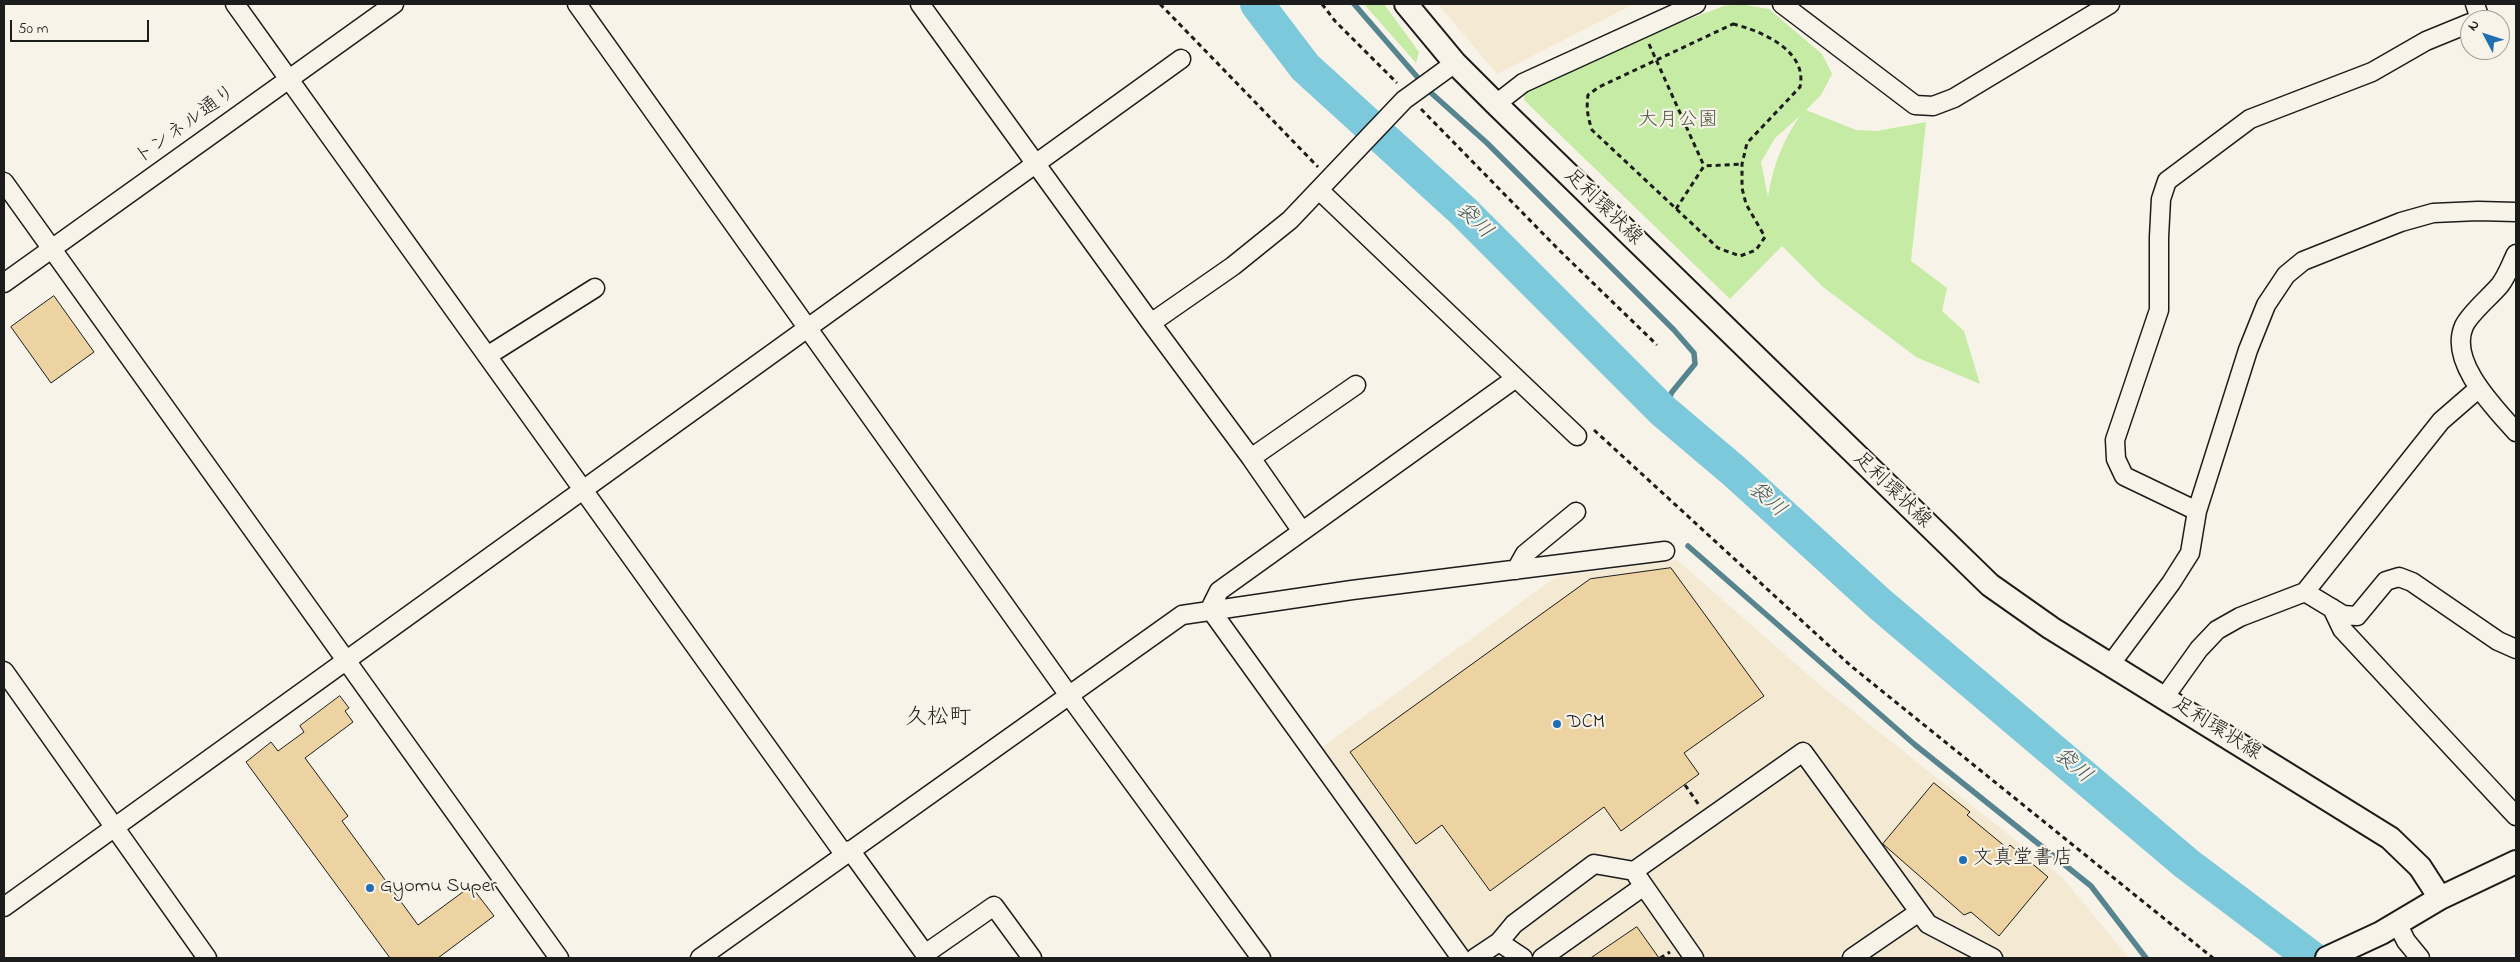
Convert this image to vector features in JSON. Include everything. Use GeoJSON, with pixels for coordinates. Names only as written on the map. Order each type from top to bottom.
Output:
{"type":"FeatureCollection","features":[{"type":"Feature","properties":{"kind":"main road","name":"足利環状線"},"geometry":{"type":"LineString","coordinates":[[1406,4],[1455,63],[1963,561],[2020,608],[2390,838],[2420,867],[2440,898]]}},
{"type":"Feature","properties":{"kind":"main road"},"geometry":{"type":"LineString","coordinates":[[2327,958],[2389,928],[2440,898],[2516,862]]}},
{"type":"Feature","properties":{"kind":"street"},"geometry":{"type":"LineString","coordinates":[[236,4],[583,492],[847,852],[927,956],[994,906],[1032,958]]}},
{"type":"Feature","properties":{"kind":"street","name":"トンネル通り"},"geometry":{"type":"LineString","coordinates":[[4,283],[394,4]]}},
{"type":"Feature","properties":{"kind":"street"},"geometry":{"type":"LineString","coordinates":[[577,4],[1068,694],[1261,958]]}},
{"type":"Feature","properties":{"kind":"street"},"geometry":{"type":"LineString","coordinates":[[920,4],[1251,458],[1301,530]]}},
{"type":"Feature","properties":{"kind":"street"},"geometry":{"type":"LineString","coordinates":[[1496,104],[1523,83],[1696,4]]}},
{"type":"Feature","properties":{"kind":"street"},"geometry":{"type":"LineString","coordinates":[[1782,4],[1915,105],[1933,106],[1954,98],[2110,4]]}},
{"type":"Feature","properties":{"kind":"street"},"geometry":{"type":"LineString","coordinates":[[2197,511],[2124,476],[2116,458],[2115,440],[2159,310],[2161,199],[2167,181],[2250,119],[2372,72],[2426,41],[2460,27]]}},
{"type":"Feature","properties":{"kind":"street"},"geometry":{"type":"LineString","coordinates":[[4,907],[1181,60]]}},
{"type":"Feature","properties":{"kind":"street"},"geometry":{"type":"LineString","coordinates":[[1151,323],[1261,245],[1290,220],[1319,190],[1327,173],[1408,98],[1455,63]]}},
{"type":"Feature","properties":{"kind":"street"},"geometry":{"type":"LineString","coordinates":[[4,182],[559,958]]}},
{"type":"Feature","properties":{"kind":"street"},"geometry":{"type":"LineString","coordinates":[[1319,190],[1516,378],[1584,431]]}},
{"type":"Feature","properties":{"kind":"street"},"geometry":{"type":"LineString","coordinates":[[2110,665],[2171,583],[2190,552],[2197,511],[2248,350],[2266,305],[2286,275],[2303,262],[2335,246],[2433,213],[2478,210],[2516,212]]}},
{"type":"Feature","properties":{"kind":"street"},"geometry":{"type":"LineString","coordinates":[[2516,254],[2501,283],[2464,325],[2461,342],[2467,367],[2479,388],[2516,432]]}},
{"type":"Feature","properties":{"kind":"street"},"geometry":{"type":"LineString","coordinates":[[486,356],[595,288]]}},
{"type":"Feature","properties":{"kind":"street"},"geometry":{"type":"LineString","coordinates":[[1210,609],[1219,591],[1301,530],[1516,378]]}},
{"type":"Feature","properties":{"kind":"street"},"geometry":{"type":"LineString","coordinates":[[1251,458],[1356,385]]}},
{"type":"Feature","properties":{"kind":"street"},"geometry":{"type":"LineString","coordinates":[[2164,698],[2199,649],[2217,630],[2240,617],[2305,592],[2441,421],[2479,388]]}},
{"type":"Feature","properties":{"kind":"street"},"geometry":{"type":"LineString","coordinates":[[1516,570],[1526,554],[1576,512]]}},
{"type":"Feature","properties":{"kind":"street"},"geometry":{"type":"LineString","coordinates":[[700,958],[1068,694],[1182,615],[1210,609],[1666,551]]}},
{"type":"Feature","properties":{"kind":"street"},"geometry":{"type":"LineString","coordinates":[[2305,592],[2343,614],[2357,616],[2386,581],[2399,577],[2412,582],[2498,641],[2516,650]]}},
{"type":"Feature","properties":{"kind":"street"},"geometry":{"type":"LineString","coordinates":[[2332,608],[2342,629],[2516,816]]}},
{"type":"Feature","properties":{"kind":"street"},"geometry":{"type":"LineString","coordinates":[[1210,609],[1461,958]]}},
{"type":"Feature","properties":{"kind":"street"},"geometry":{"type":"LineString","coordinates":[[4,671],[207,958]]}},
{"type":"Feature","properties":{"kind":"street"},"geometry":{"type":"LineString","coordinates":[[1475,958],[1499,942],[1514,924],[1594,864],[1634,871],[1803,752],[1928,924],[1993,958]]}},
{"type":"Feature","properties":{"kind":"street"},"geometry":{"type":"LineString","coordinates":[[1634,871],[1694,958]]}},
{"type":"Feature","properties":{"kind":"street"},"geometry":{"type":"LineString","coordinates":[[1542,958],[1644,886]]}},
{"type":"Feature","properties":{"kind":"street"},"geometry":{"type":"LineString","coordinates":[[1852,958],[1919,912]]}},
{"type":"Feature","properties":{"kind":"street"},"geometry":{"type":"LineString","coordinates":[[2389,928],[2406,941],[2420,958]]}},
{"type":"Feature","properties":{"kind":"street"},"geometry":{"type":"LineString","coordinates":[[1499,942],[1523,958]]}},
{"type":"Feature","properties":{"kind":"path"},"geometry":{"type":"LineString","coordinates":[[1160,4],[1327,173]]}},
{"type":"Feature","properties":{"kind":"path"},"geometry":{"type":"LineString","coordinates":[[1322,4],[1335,21],[1374,57],[1408,98],[1559,250],[1657,345]]}},
{"type":"Feature","properties":{"kind":"path"},"geometry":{"type":"LineString","coordinates":[[1733,24],[1767,35],[1799,62],[1803,76],[1800,87],[1747,143],[1742,164],[1742,188],[1746,204],[1765,237],[1756,250],[1740,256],[1723,251],[1592,130],[1587,117],[1588,95],[1598,87],[1656,58],[1733,24]]}},
{"type":"Feature","properties":{"kind":"path"},"geometry":{"type":"LineString","coordinates":[[1645,36],[1704,166]]}},
{"type":"Feature","properties":{"kind":"path"},"geometry":{"type":"LineString","coordinates":[[1704,166],[1742,164]]}},
{"type":"Feature","properties":{"kind":"path"},"geometry":{"type":"LineString","coordinates":[[1676,209],[1704,166]]}},
{"type":"Feature","properties":{"kind":"path"},"geometry":{"type":"LineString","coordinates":[[1584,431],[1851,666],[2213,958]]}},
{"type":"Feature","properties":{"kind":"path"},"geometry":{"type":"LineString","coordinates":[[1685,785],[1708,819]]}},
{"type":"Feature","properties":{"kind":"shaded area"},"geometry":{"type":"Polygon","coordinates":[[[1438,4],[1634,4],[1497,74],[1438,4]]]}},
{"type":"Feature","properties":{"kind":"shaded area"},"geometry":{"type":"Polygon","coordinates":[[[1677,560],[1821,686],[2062,877],[2129,958],[1475,958],[1321,748],[1556,577],[1677,560]]]}},
{"type":"Feature","properties":{"kind":"green space"},"geometry":{"type":"Polygon","coordinates":[[[1364,4],[1384,4],[1419,52],[1416,63],[1364,4]]]}},
{"type":"Feature","properties":{"kind":"green space","name":"大月公園"},"geometry":{"type":"Polygon","coordinates":[[[1739,4],[1769,9],[1822,54],[1832,74],[1821,95],[1806,110],[1856,130],[1877,131],[1926,122],[1911,261],[1947,288],[1942,311],[1964,331],[1980,384],[1916,357],[1823,287],[1782,246],[1730,299],[1524,100],[1525,91],[1645,36],[1724,6],[1739,4]],[[1800,116],[1775,138],[1761,162],[1768,197],[1779,155],[1788,135],[1800,116]]]}},
{"type":"Feature","properties":{"kind":"building"},"geometry":{"type":"Polygon","coordinates":[[[54,296],[94,352],[51,383],[11,327],[54,296]]]}},
{"type":"Feature","properties":{"kind":"building","name":"DCM"},"geometry":{"type":"Polygon","coordinates":[[[1671,568],[1764,696],[1684,753],[1699,774],[1621,831],[1604,807],[1490,891],[1442,825],[1416,844],[1350,752],[1590,579],[1671,568]]]}},
{"type":"Feature","properties":{"kind":"building"},"geometry":{"type":"Polygon","coordinates":[[[340,696],[349,708],[345,711],[353,722],[305,758],[348,816],[342,821],[418,925],[471,886],[494,916],[438,958],[390,958],[246,762],[271,742],[278,751],[304,732],[300,726],[340,696]]]}},
{"type":"Feature","properties":{"kind":"building"},"geometry":{"type":"Polygon","coordinates":[[[1934,783],[1970,812],[1967,815],[2007,848],[2010,845],[2048,877],[1999,936],[1971,912],[1964,915],[1883,844],[1934,783]]]}},
{"type":"Feature","properties":{"kind":"building"},"geometry":{"type":"Polygon","coordinates":[[[1637,927],[1659,958],[1591,958],[1637,927]]]}},
{"type":"Feature","properties":{"kind":"waterway","name":"袋川"},"geometry":{"type":"LineString","coordinates":[[1257,4],[1305,67],[1463,211],[1663,411],[1734,471],[1881,605],[2187,864],[2312,958]]}},
{"type":"Feature","properties":{"kind":"waterway"},"geometry":{"type":"LineString","coordinates":[[1354,4],[1419,79]]}},
{"type":"Feature","properties":{"kind":"waterway"},"geometry":{"type":"LineString","coordinates":[[1429,91],[1487,143],[1674,330],[1694,353],[1695,364],[1672,392],[1663,411]]}},
{"type":"Feature","properties":{"kind":"waterway"},"geometry":{"type":"LineString","coordinates":[[1688,546],[1914,744],[2091,886],[2146,958]]}},
{"type":"Feature","properties":{"kind":"place","name":"DCM"},"geometry":{"type":"Point","coordinates":[1557,724]}},
{"type":"Feature","properties":{"kind":"place","name":"文真堂書店"},"geometry":{"type":"Point","coordinates":[1963,860]}},
{"type":"Feature","properties":{"kind":"place","name":"Gyomu Super"},"geometry":{"type":"Point","coordinates":[370,888]}},
{"type":"Feature","properties":{"kind":"district","name":"久松町"},"geometry":{"type":"Point","coordinates":[938,719]}}]}
